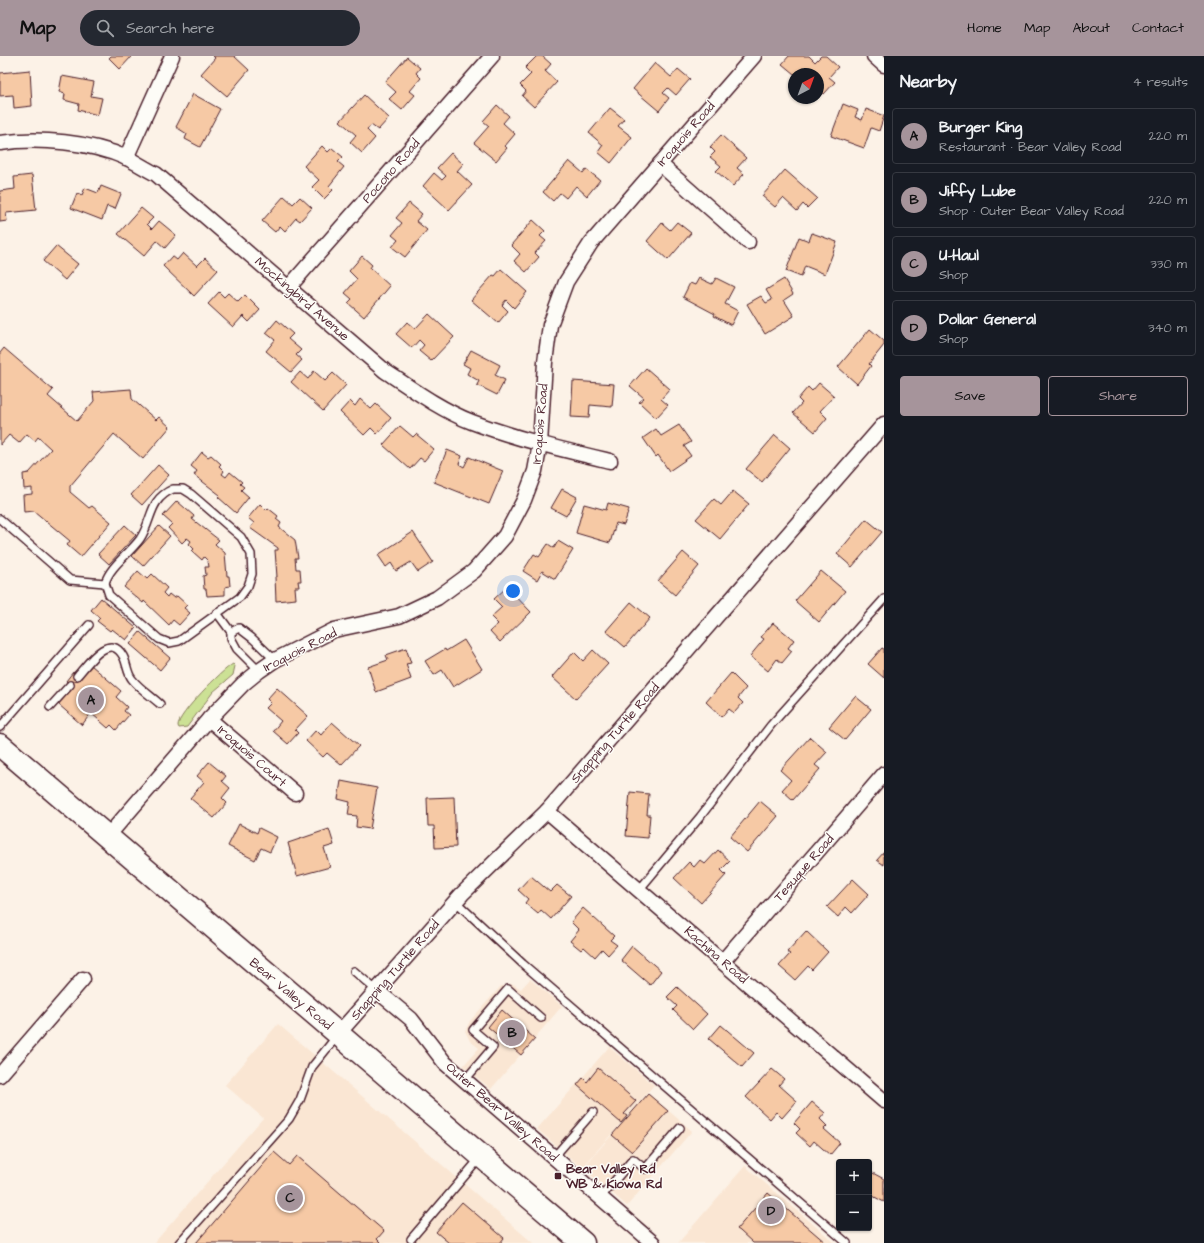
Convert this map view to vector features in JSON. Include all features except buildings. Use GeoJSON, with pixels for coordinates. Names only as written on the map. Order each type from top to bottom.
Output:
{"type":"FeatureCollection","features":[{"type":"Feature","properties":{"kind":"main road","name":"Bear Valley Road"},"geometry":{"type":"LineString","coordinates":[[0,745],[583,1243]]}},
{"type":"Feature","properties":{"kind":"street"},"geometry":{"type":"LineString","coordinates":[[126,158],[172,56]]}},
{"type":"Feature","properties":{"kind":"street","name":"Pocono Road"},"geometry":{"type":"LineString","coordinates":[[289,287],[492,56]]}},
{"type":"Feature","properties":{"kind":"street","name":"Iroquois Road"},"geometry":{"type":"LineString","coordinates":[[107,837],[209,719],[243,684],[259,671],[274,660],[334,630],[400,616],[437,598],[474,571],[505,536],[524,500],[535,471],[540,444],[545,362],[550,325],[566,282],[591,243],[754,56]]}},
{"type":"Feature","properties":{"kind":"street"},"geometry":{"type":"LineString","coordinates":[[874,56],[884,65]]}},
{"type":"Feature","properties":{"kind":"street","name":"Mockingbird Avenue"},"geometry":{"type":"LineString","coordinates":[[0,142],[44,141],[83,145],[126,158],[156,174],[385,371],[421,395],[470,421],[540,444],[610,461]]}},
{"type":"Feature","properties":{"kind":"street"},"geometry":{"type":"LineString","coordinates":[[660,164],[748,242]]}},
{"type":"Feature","properties":{"kind":"street","name":"Snapping Turtle Road"},"geometry":{"type":"LineString","coordinates":[[338,1034],[455,901],[547,812],[884,424]]}},
{"type":"Feature","properties":{"kind":"street","name":"Iroquois Court"},"geometry":{"type":"LineString","coordinates":[[209,719],[295,793]]}},
{"type":"Feature","properties":{"kind":"street","name":"Tesuque Road"},"geometry":{"type":"LineString","coordinates":[[724,961],[884,774]]}},
{"type":"Feature","properties":{"kind":"street","name":"Kachina Road"},"geometry":{"type":"LineString","coordinates":[[547,812],[724,961],[884,1101]]}},
{"type":"Feature","properties":{"kind":"street"},"geometry":{"type":"LineString","coordinates":[[0,1075],[83,979]]}},
{"type":"Feature","properties":{"kind":"street","name":"Outer Bear Valley Road"},"geometry":{"type":"LineString","coordinates":[[376,990],[411,1019],[446,1064],[653,1243]]}},
{"type":"Feature","properties":{"kind":"lane"},"geometry":{"type":"LineString","coordinates":[[173,489],[183,489],[191,494],[241,537],[251,554],[252,574],[248,586],[240,597],[179,641],[169,643],[158,639],[109,595],[105,583],[110,573],[144,532],[158,499],[165,492],[173,489]]}},
{"type":"Feature","properties":{"kind":"lane"},"geometry":{"type":"LineString","coordinates":[[0,519],[70,580],[105,583]]}},
{"type":"Feature","properties":{"kind":"lane"},"geometry":{"type":"LineString","coordinates":[[639,890],[700,816],[771,725],[884,599]]}},
{"type":"Feature","properties":{"kind":"lane"},"geometry":{"type":"LineString","coordinates":[[217,614],[231,632],[231,638],[237,649],[259,671]]}},
{"type":"Feature","properties":{"kind":"lane"},"geometry":{"type":"LineString","coordinates":[[0,727],[89,625]]}},
{"type":"Feature","properties":{"kind":"lane"},"geometry":{"type":"LineString","coordinates":[[231,632],[240,628],[256,641],[274,660]]}},
{"type":"Feature","properties":{"kind":"lane"},"geometry":{"type":"LineString","coordinates":[[77,676],[100,650],[112,647],[123,656],[132,680],[160,704]]}},
{"type":"Feature","properties":{"kind":"lane"},"geometry":{"type":"LineString","coordinates":[[50,708],[70,685]]}},
{"type":"Feature","properties":{"kind":"lane"},"geometry":{"type":"LineString","coordinates":[[455,901],[523,964],[847,1243]]}},
{"type":"Feature","properties":{"kind":"lane"},"geometry":{"type":"LineString","coordinates":[[354,971],[376,990]]}},
{"type":"Feature","properties":{"kind":"lane"},"geometry":{"type":"LineString","coordinates":[[465,1080],[493,1047],[473,1030],[508,990],[541,1018]]}},
{"type":"Feature","properties":{"kind":"lane"},"geometry":{"type":"LineString","coordinates":[[179,1243],[289,1119],[300,1100],[312,1067],[338,1034]]}},
{"type":"Feature","properties":{"kind":"lane"},"geometry":{"type":"LineString","coordinates":[[554,1157],[593,1112]]}},
{"type":"Feature","properties":{"kind":"lane"},"geometry":{"type":"LineString","coordinates":[[600,1197],[633,1159],[645,1169],[680,1128]]}},
{"type":"Feature","properties":{"kind":"lane"},"geometry":{"type":"LineString","coordinates":[[411,1239],[482,1156]]}},
{"type":"Feature","properties":{"kind":"shaded area"},"geometry":{"type":"Polygon","coordinates":[[[530,979],[562,1006],[491,1089],[463,1066],[479,1048],[470,1041],[465,1031],[470,1021],[501,986],[513,984],[521,989],[530,979]]]}},
{"type":"Feature","properties":{"kind":"shaded area"},"geometry":{"type":"Polygon","coordinates":[[[278,1024],[533,1243],[154,1243],[263,1118],[225,1085],[278,1024]]]}},
{"type":"Feature","properties":{"kind":"shaded area"},"geometry":{"type":"Polygon","coordinates":[[[609,1047],[654,1085],[582,1168],[537,1129],[609,1047]]]}},
{"type":"Feature","properties":{"kind":"shaded area"},"geometry":{"type":"Polygon","coordinates":[[[648,1093],[692,1131],[627,1206],[583,1168],[648,1093]]]}},
{"type":"Feature","properties":{"kind":"shaded area"},"geometry":{"type":"Polygon","coordinates":[[[745,1166],[835,1243],[679,1242],[745,1166]]]}},
{"type":"Feature","properties":{"kind":"green space"},"geometry":{"type":"Polygon","coordinates":[[[233,664],[235,666],[233,675],[213,692],[187,727],[179,728],[178,726],[180,720],[192,703],[211,683],[233,664]]]}},
{"type":"Feature","properties":{"kind":"place","name":"Burger King"},"geometry":{"type":"Point","coordinates":[91,700]}},
{"type":"Feature","properties":{"kind":"place","name":"Jiffy Lube"},"geometry":{"type":"Point","coordinates":[512,1033]}},
{"type":"Feature","properties":{"kind":"place","name":"Bear Valley Rd WB & Kiowa Rd"},"geometry":{"type":"Point","coordinates":[558,1176]}},
{"type":"Feature","properties":{"kind":"place","name":"U-Haul"},"geometry":{"type":"Point","coordinates":[290,1198]}},
{"type":"Feature","properties":{"kind":"place","name":"Dollar General"},"geometry":{"type":"Point","coordinates":[771,1211]}}]}
